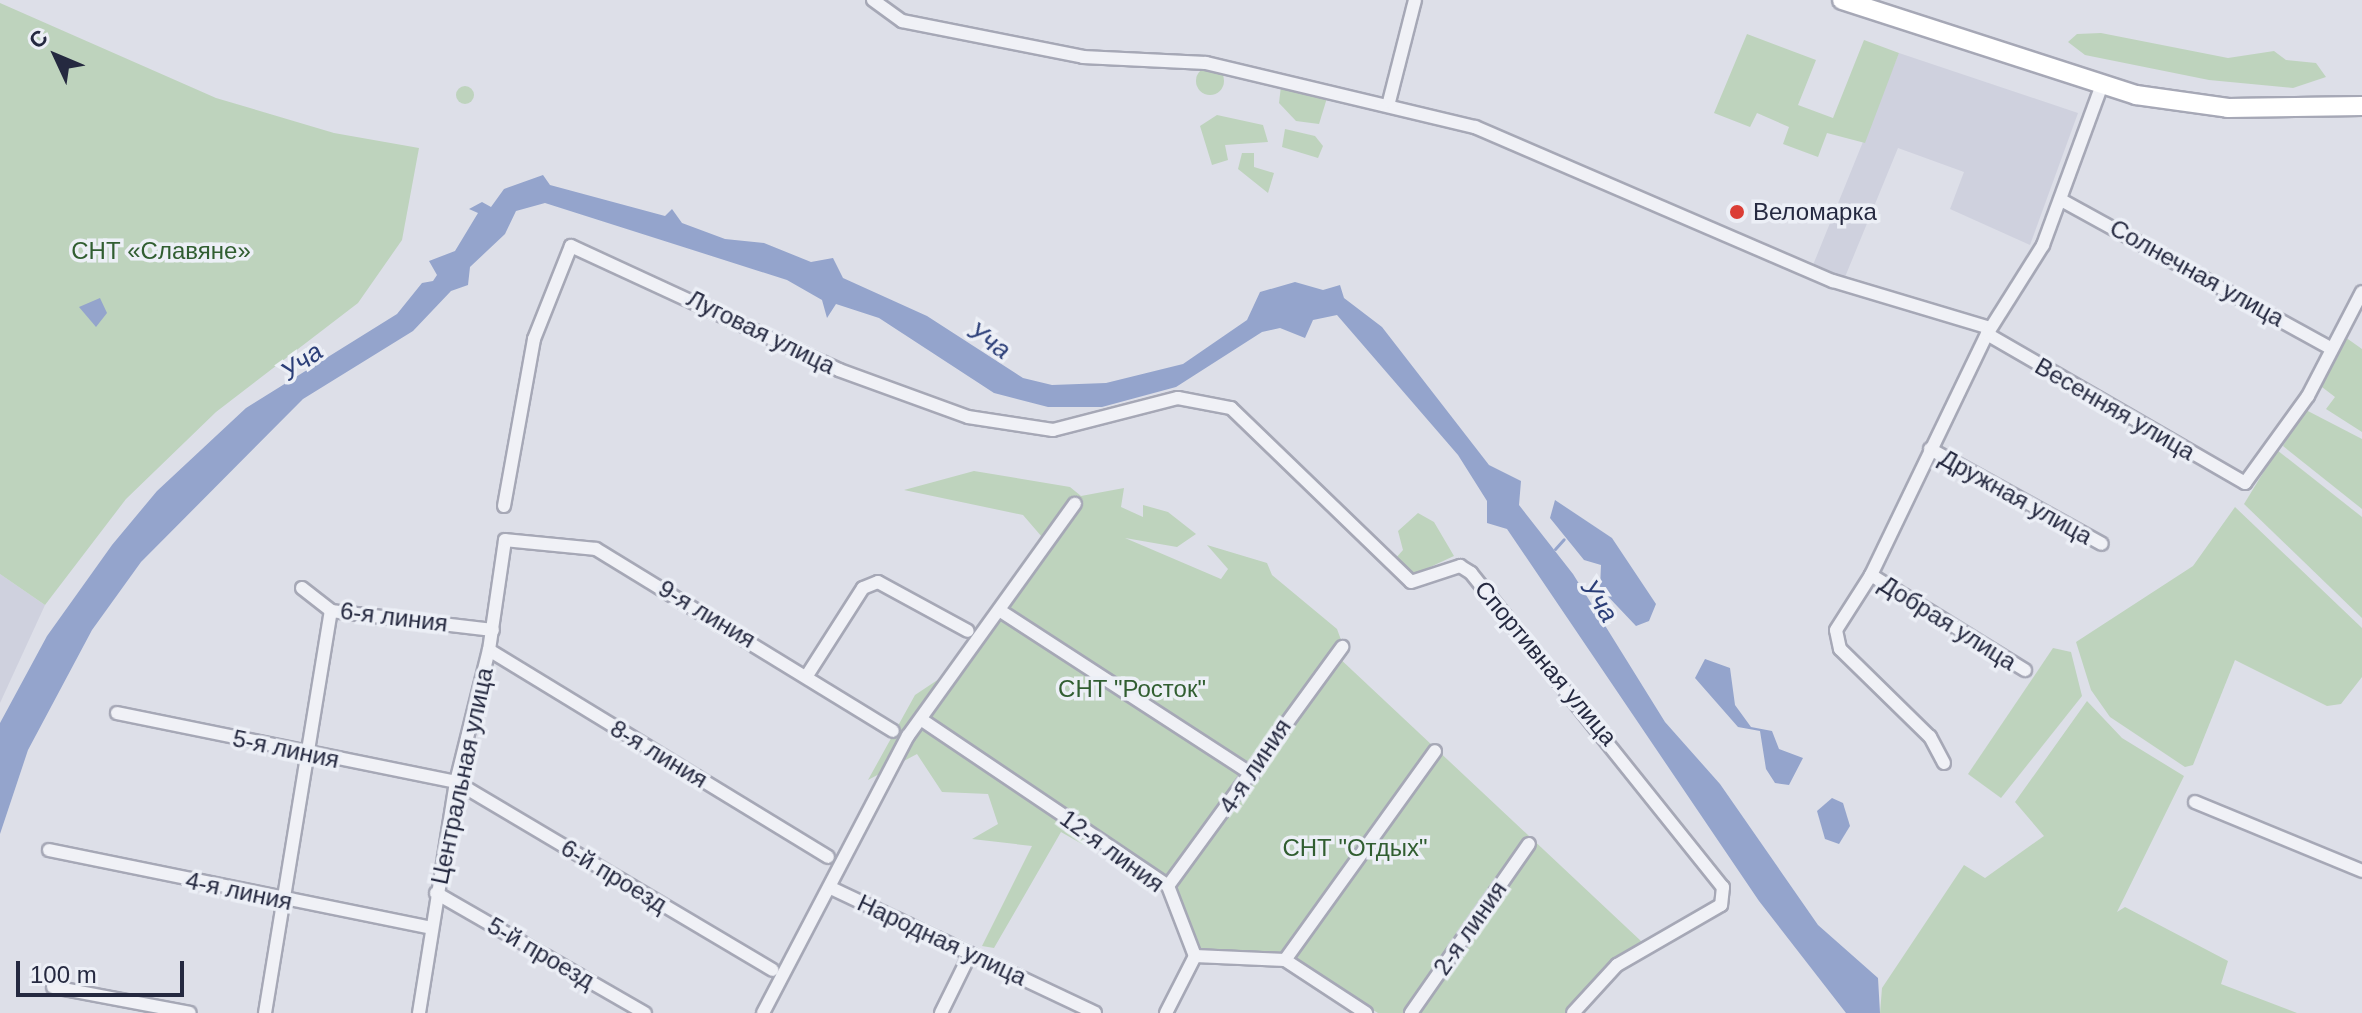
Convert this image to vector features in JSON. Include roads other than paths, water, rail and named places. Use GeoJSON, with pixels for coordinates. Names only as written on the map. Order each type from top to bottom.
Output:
{"type":"FeatureCollection","features":[{"type":"Feature","properties":{"kind":"main road"},"geometry":{"type":"LineString","coordinates":[[1842,0],[2101,87],[2228,108],[2362,106]]}},
{"type":"Feature","properties":{"kind":"street","name":"Весенняя улица"},"geometry":{"type":"LineString","coordinates":[[873,0],[884,15],[1083,57],[1206,63],[1389,102],[1496,135],[1833,281],[1988,331],[2245,483],[2308,396],[2332,349]]}},
{"type":"Feature","properties":{"kind":"street"},"geometry":{"type":"LineString","coordinates":[[1389,102],[1415,0]]}},
{"type":"Feature","properties":{"kind":"street"},"geometry":{"type":"LineString","coordinates":[[1944,763],[1930,737],[1835,643],[1988,331],[2022,284],[2061,200],[2101,87]]}},
{"type":"Feature","properties":{"kind":"street","name":"Солнечная улица"},"geometry":{"type":"LineString","coordinates":[[2061,200],[2332,349]]}},
{"type":"Feature","properties":{"kind":"street","name":"Луговая улица"},"geometry":{"type":"LineString","coordinates":[[504,506],[534,339],[571,246],[839,370],[968,417],[1073,429],[1165,400],[1217,403]]}},
{"type":"Feature","properties":{"kind":"street"},"geometry":{"type":"LineString","coordinates":[[2332,349],[2362,292]]}},
{"type":"Feature","properties":{"kind":"street","name":"Спортивная улица"},"geometry":{"type":"LineString","coordinates":[[1217,403],[1231,408],[1411,582],[1460,566],[1477,578],[1654,792],[1723,887],[1721,905],[1617,965],[1573,1013]]}},
{"type":"Feature","properties":{"kind":"street","name":"Дружная улица"},"geometry":{"type":"LineString","coordinates":[[1930,449],[2102,544]]}},
{"type":"Feature","properties":{"kind":"street"},"geometry":{"type":"LineString","coordinates":[[763,1013],[922,720],[1075,504]]}},
{"type":"Feature","properties":{"kind":"street","name":"Центральная улица"},"geometry":{"type":"LineString","coordinates":[[419,1013],[429,927],[456,782],[493,630],[505,540]]}},
{"type":"Feature","properties":{"kind":"street","name":"9-я линия"},"geometry":{"type":"LineString","coordinates":[[505,540],[596,549],[808,674],[893,731]]}},
{"type":"Feature","properties":{"kind":"street","name":"Добрая улица"},"geometry":{"type":"LineString","coordinates":[[1871,575],[2025,670]]}},
{"type":"Feature","properties":{"kind":"street"},"geometry":{"type":"LineString","coordinates":[[808,674],[863,588],[878,582],[968,631]]}},
{"type":"Feature","properties":{"kind":"street","name":"6-я линия"},"geometry":{"type":"LineString","coordinates":[[302,588],[331,611],[493,630]]}},
{"type":"Feature","properties":{"kind":"street"},"geometry":{"type":"LineString","coordinates":[[999,610],[1252,774]]}},
{"type":"Feature","properties":{"kind":"street"},"geometry":{"type":"LineString","coordinates":[[265,1013],[311,756],[331,611]]}},
{"type":"Feature","properties":{"kind":"street","name":"4-я линия"},"geometry":{"type":"LineString","coordinates":[[1168,886],[1252,774],[1317,671],[1342,647]]}},
{"type":"Feature","properties":{"kind":"street","name":"8-я линия"},"geometry":{"type":"LineString","coordinates":[[489,650],[828,857]]}},
{"type":"Feature","properties":{"kind":"street","name":"5-я линия"},"geometry":{"type":"LineString","coordinates":[[117,713],[311,756],[456,782]]}},
{"type":"Feature","properties":{"kind":"street","name":"12-я линия"},"geometry":{"type":"LineString","coordinates":[[922,720],[1168,886],[1195,956]]}},
{"type":"Feature","properties":{"kind":"street"},"geometry":{"type":"LineString","coordinates":[[1285,960],[1435,751]]}},
{"type":"Feature","properties":{"kind":"street","name":"6-й проезд"},"geometry":{"type":"LineString","coordinates":[[456,782],[772,970]]}},
{"type":"Feature","properties":{"kind":"street"},"geometry":{"type":"LineString","coordinates":[[2195,802],[2362,871]]}},
{"type":"Feature","properties":{"kind":"street","name":"2-я линия"},"geometry":{"type":"LineString","coordinates":[[1411,1013],[1529,844]]}},
{"type":"Feature","properties":{"kind":"street","name":"4-я линия"},"geometry":{"type":"LineString","coordinates":[[49,850],[284,901],[429,927]]}},
{"type":"Feature","properties":{"kind":"street","name":"Народная улица"},"geometry":{"type":"LineString","coordinates":[[831,888],[1095,1013]]}},
{"type":"Feature","properties":{"kind":"street","name":"5-й проезд"},"geometry":{"type":"LineString","coordinates":[[436,893],[645,1013]]}},
{"type":"Feature","properties":{"kind":"street"},"geometry":{"type":"LineString","coordinates":[[941,1013],[970,954]]}},
{"type":"Feature","properties":{"kind":"street"},"geometry":{"type":"LineString","coordinates":[[1166,1013],[1195,956],[1285,960],[1366,1013]]}},
{"type":"Feature","properties":{"kind":"street"},"geometry":{"type":"LineString","coordinates":[[53,987],[190,1013]]}},
{"type":"Feature","properties":{"kind":"water"},"geometry":{"type":"Polygon","coordinates":[[[543,175],[550,185],[665,216],[672,209],[682,223],[725,239],[764,243],[811,262],[833,258],[843,278],[927,316],[1023,378],[1052,385],[1106,383],[1183,364],[1247,320],[1260,292],[1295,282],[1323,290],[1340,285],[1344,298],[1382,327],[1489,465],[1521,481],[1519,505],[1573,574],[1665,722],[1720,784],[1818,925],[1878,978],[1880,1013],[1846,1013],[1759,901],[1507,529],[1487,523],[1487,501],[1458,455],[1337,315],[1313,320],[1305,338],[1280,328],[1262,332],[1176,387],[1102,407],[1048,407],[994,393],[879,318],[836,304],[827,318],[822,300],[787,280],[545,203],[516,211],[505,234],[470,267],[468,285],[451,291],[413,331],[303,399],[141,562],[92,630],[28,750],[0,834],[0,723],[47,636],[112,545],[157,491],[246,408],[397,314],[422,283],[433,281],[437,275],[429,261],[455,251],[478,213],[469,209],[482,202],[491,207],[504,189],[543,175]]]}},
{"type":"Feature","properties":{"kind":"water"},"geometry":{"type":"Polygon","coordinates":[[[100,298],[107,313],[96,327],[79,307],[100,298]]]}},
{"type":"Feature","properties":{"kind":"water"},"geometry":{"type":"Polygon","coordinates":[[[1555,500],[1612,538],[1656,604],[1649,621],[1636,626],[1600,588],[1601,565],[1584,560],[1550,518],[1555,500]]]}},
{"type":"Feature","properties":{"kind":"water"},"geometry":{"type":"Polygon","coordinates":[[[1705,659],[1730,668],[1735,705],[1751,727],[1772,731],[1779,749],[1803,758],[1789,785],[1775,783],[1766,769],[1760,731],[1738,727],[1695,678],[1705,659]]]}},
{"type":"Feature","properties":{"kind":"water"},"geometry":{"type":"Polygon","coordinates":[[[1832,798],[1843,803],[1850,826],[1839,844],[1825,839],[1817,811],[1832,798]]]}},
{"type":"Feature","properties":{"kind":"waterway"},"geometry":{"type":"LineString","coordinates":[[1555,549],[1564,539]]}},
{"type":"Feature","properties":{"kind":"place","name":"Веломарка"},"geometry":{"type":"Point","coordinates":[1737,212]}},
{"type":"Feature","properties":{"kind":"park label","name":"СНТ «Славяне»"},"geometry":{"type":"Point","coordinates":[161,251]}},
{"type":"Feature","properties":{"kind":"park label","name":"СНТ \"Росток\""},"geometry":{"type":"Point","coordinates":[1132,689]}},
{"type":"Feature","properties":{"kind":"park label","name":"СНТ \"Отдых\""},"geometry":{"type":"Point","coordinates":[1355,848]}},
{"type":"Feature","properties":{"kind":"water label","name":"Уча"},"geometry":{"type":"Point","coordinates":[989,341]}},
{"type":"Feature","properties":{"kind":"water label","name":"Уча"},"geometry":{"type":"Point","coordinates":[302,362]}},
{"type":"Feature","properties":{"kind":"water label","name":"Уча"},"geometry":{"type":"Point","coordinates":[1599,601]}}]}
